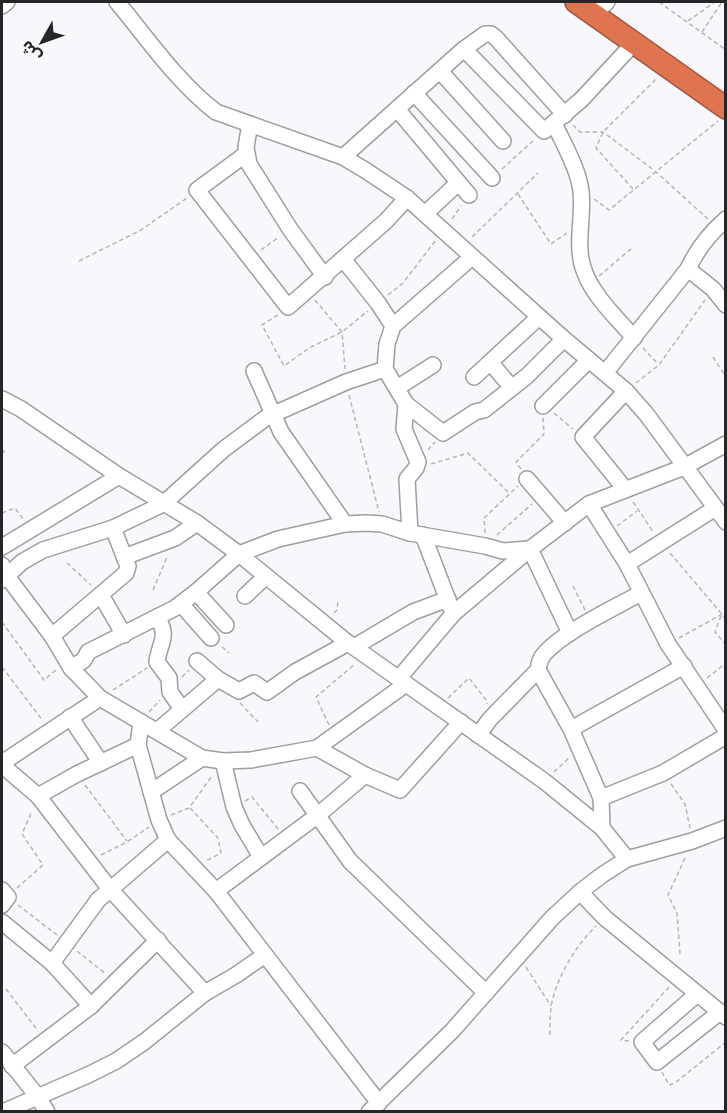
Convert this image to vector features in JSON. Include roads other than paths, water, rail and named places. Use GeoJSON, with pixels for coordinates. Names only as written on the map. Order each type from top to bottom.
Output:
{"type":"FeatureCollection","features":[{"type":"Feature","properties":{"kind":"highway"},"geometry":{"type":"LineString","coordinates":[[576,2],[601,8],[634,43],[726,108]]}},
{"type":"Feature","properties":{"kind":"street"},"geometry":{"type":"LineString","coordinates":[[2,6],[7,2]]}},
{"type":"Feature","properties":{"kind":"street"},"geometry":{"type":"LineString","coordinates":[[117,2],[201,100],[216,112],[343,157],[407,198],[539,317],[626,391],[647,415],[721,515],[662,542],[627,564]]}},
{"type":"Feature","properties":{"kind":"street"},"geometry":{"type":"LineString","coordinates":[[343,157],[464,49],[479,37],[491,34],[554,123],[577,173],[581,190],[582,225],[579,248],[583,270],[589,284],[634,338]]}},
{"type":"Feature","properties":{"kind":"street"},"geometry":{"type":"LineString","coordinates":[[554,123],[606,75],[634,43]]}},
{"type":"Feature","properties":{"kind":"street"},"geometry":{"type":"LineString","coordinates":[[464,49],[554,123]]}},
{"type":"Feature","properties":{"kind":"street"},"geometry":{"type":"LineString","coordinates":[[440,71],[503,141]]}},
{"type":"Feature","properties":{"kind":"street"},"geometry":{"type":"LineString","coordinates":[[414,93],[492,178]]}},
{"type":"Feature","properties":{"kind":"street"},"geometry":{"type":"LineString","coordinates":[[397,109],[463,189],[425,214]]}},
{"type":"Feature","properties":{"kind":"street"},"geometry":{"type":"LineString","coordinates":[[250,124],[246,154],[255,175],[325,277]]}},
{"type":"Feature","properties":{"kind":"street"},"geometry":{"type":"LineString","coordinates":[[246,154],[197,190],[288,307],[325,277],[386,221],[407,198]]}},
{"type":"Feature","properties":{"kind":"street"},"geometry":{"type":"LineString","coordinates":[[605,373],[688,269],[695,254],[721,223]]}},
{"type":"Feature","properties":{"kind":"street"},"geometry":{"type":"LineString","coordinates":[[466,252],[393,326],[387,344],[385,369],[406,404],[443,433],[475,412],[484,410],[527,376],[564,339]]}},
{"type":"Feature","properties":{"kind":"street"},"geometry":{"type":"LineString","coordinates":[[343,259],[393,326]]}},
{"type":"Feature","properties":{"kind":"street"},"geometry":{"type":"LineString","coordinates":[[688,269],[719,285],[726,305]]}},
{"type":"Feature","properties":{"kind":"street"},"geometry":{"type":"LineString","coordinates":[[474,377],[539,317]]}},
{"type":"Feature","properties":{"kind":"street"},"geometry":{"type":"LineString","coordinates":[[543,406],[589,360]]}},
{"type":"Feature","properties":{"kind":"street"},"geometry":{"type":"LineString","coordinates":[[490,362],[512,388]]}},
{"type":"Feature","properties":{"kind":"street"},"geometry":{"type":"LineString","coordinates":[[398,388],[433,365]]}},
{"type":"Feature","properties":{"kind":"street"},"geometry":{"type":"LineString","coordinates":[[385,369],[346,382],[274,415],[248,430],[191,477],[163,504],[113,528],[44,550],[3,573],[52,636],[68,665],[100,698],[202,758],[223,761],[251,760],[317,748],[402,681],[451,606],[589,504],[684,466],[726,444]]}},
{"type":"Feature","properties":{"kind":"street"},"geometry":{"type":"LineString","coordinates":[[254,370],[281,432],[345,524]]}},
{"type":"Feature","properties":{"kind":"street"},"geometry":{"type":"LineString","coordinates":[[625,489],[583,439],[584,434],[626,391]]}},
{"type":"Feature","properties":{"kind":"street"},"geometry":{"type":"LineString","coordinates":[[2,399],[163,504],[197,523],[356,649],[544,781],[602,828],[627,860]]}},
{"type":"Feature","properties":{"kind":"street"},"geometry":{"type":"LineString","coordinates":[[406,404],[404,429],[417,465],[406,479],[417,534],[451,606]]}},
{"type":"Feature","properties":{"kind":"street"},"geometry":{"type":"LineString","coordinates":[[2,547],[119,476]]}},
{"type":"Feature","properties":{"kind":"street"},"geometry":{"type":"LineString","coordinates":[[527,479],[565,523]]}},
{"type":"Feature","properties":{"kind":"street"},"geometry":{"type":"LineString","coordinates":[[589,504],[627,564],[668,644],[726,730]]}},
{"type":"Feature","properties":{"kind":"street"},"geometry":{"type":"LineString","coordinates":[[124,557],[175,538],[197,523]]}},
{"type":"Feature","properties":{"kind":"street"},"geometry":{"type":"LineString","coordinates":[[68,665],[84,660],[88,652],[182,604],[239,554],[278,539],[345,524],[382,525],[502,550],[530,549]]}},
{"type":"Feature","properties":{"kind":"street"},"geometry":{"type":"LineString","coordinates":[[52,636],[126,573],[128,566],[113,528]]}},
{"type":"Feature","properties":{"kind":"street"},"geometry":{"type":"LineString","coordinates":[[530,549],[570,633]]}},
{"type":"Feature","properties":{"kind":"street"},"geometry":{"type":"LineString","coordinates":[[245,596],[266,576]]}},
{"type":"Feature","properties":{"kind":"street"},"geometry":{"type":"LineString","coordinates":[[196,592],[226,624]]}},
{"type":"Feature","properties":{"kind":"street"},"geometry":{"type":"LineString","coordinates":[[478,735],[490,719],[538,670],[540,658],[545,653],[570,633],[641,593]]}},
{"type":"Feature","properties":{"kind":"street"},"geometry":{"type":"LineString","coordinates":[[101,595],[124,635]]}},
{"type":"Feature","properties":{"kind":"street"},"geometry":{"type":"LineString","coordinates":[[182,604],[211,638]]}},
{"type":"Feature","properties":{"kind":"street"},"geometry":{"type":"LineString","coordinates":[[197,661],[218,679],[239,691],[254,683],[265,691],[270,691],[295,672],[356,649],[413,612],[451,606]]}},
{"type":"Feature","properties":{"kind":"street"},"geometry":{"type":"LineString","coordinates":[[158,617],[164,638],[157,662],[169,678],[169,690],[182,709]]}},
{"type":"Feature","properties":{"kind":"street"},"geometry":{"type":"LineString","coordinates":[[571,729],[684,666]]}},
{"type":"Feature","properties":{"kind":"street"},"geometry":{"type":"LineString","coordinates":[[538,670],[571,729],[601,798],[602,828]]}},
{"type":"Feature","properties":{"kind":"street"},"geometry":{"type":"LineString","coordinates":[[156,731],[218,679]]}},
{"type":"Feature","properties":{"kind":"street"},"geometry":{"type":"LineString","coordinates":[[100,698],[2,764],[38,796],[110,889],[205,993]]}},
{"type":"Feature","properties":{"kind":"street"},"geometry":{"type":"LineString","coordinates":[[70,717],[101,763]]}},
{"type":"Feature","properties":{"kind":"street"},"geometry":{"type":"LineString","coordinates":[[141,722],[138,745],[159,820],[168,840],[216,891],[374,1107],[430,1053],[552,918],[580,892],[627,860],[692,841],[726,828]]}},
{"type":"Feature","properties":{"kind":"street"},"geometry":{"type":"LineString","coordinates":[[317,748],[365,775],[400,790],[461,722]]}},
{"type":"Feature","properties":{"kind":"street"},"geometry":{"type":"LineString","coordinates":[[601,798],[663,773],[726,736]]}},
{"type":"Feature","properties":{"kind":"street"},"geometry":{"type":"LineString","coordinates":[[38,796],[77,774],[138,745]]}},
{"type":"Feature","properties":{"kind":"street"},"geometry":{"type":"LineString","coordinates":[[151,792],[202,758]]}},
{"type":"Feature","properties":{"kind":"street"},"geometry":{"type":"LineString","coordinates":[[223,761],[234,807],[261,857]]}},
{"type":"Feature","properties":{"kind":"street"},"geometry":{"type":"LineString","coordinates":[[216,891],[318,815],[365,775]]}},
{"type":"Feature","properties":{"kind":"street"},"geometry":{"type":"LineString","coordinates":[[300,791],[350,861],[486,993]]}},
{"type":"Feature","properties":{"kind":"street"},"geometry":{"type":"LineString","coordinates":[[52,963],[92,906],[168,840]]}},
{"type":"Feature","properties":{"kind":"street"},"geometry":{"type":"LineString","coordinates":[[580,892],[605,918],[723,1014],[657,1062],[642,1043],[696,994]]}},
{"type":"Feature","properties":{"kind":"street"},"geometry":{"type":"LineString","coordinates":[[2,922],[52,963],[91,1006]]}},
{"type":"Feature","properties":{"kind":"street"},"geometry":{"type":"LineString","coordinates":[[12,1066],[91,1006],[158,940]]}},
{"type":"Feature","properties":{"kind":"street"},"geometry":{"type":"LineString","coordinates":[[3,1112],[116,1061],[144,1042],[205,993],[265,955]]}},
{"type":"Feature","properties":{"kind":"street"},"geometry":{"type":"LineString","coordinates":[[2,1052],[38,1097],[47,1112]]}}]}
